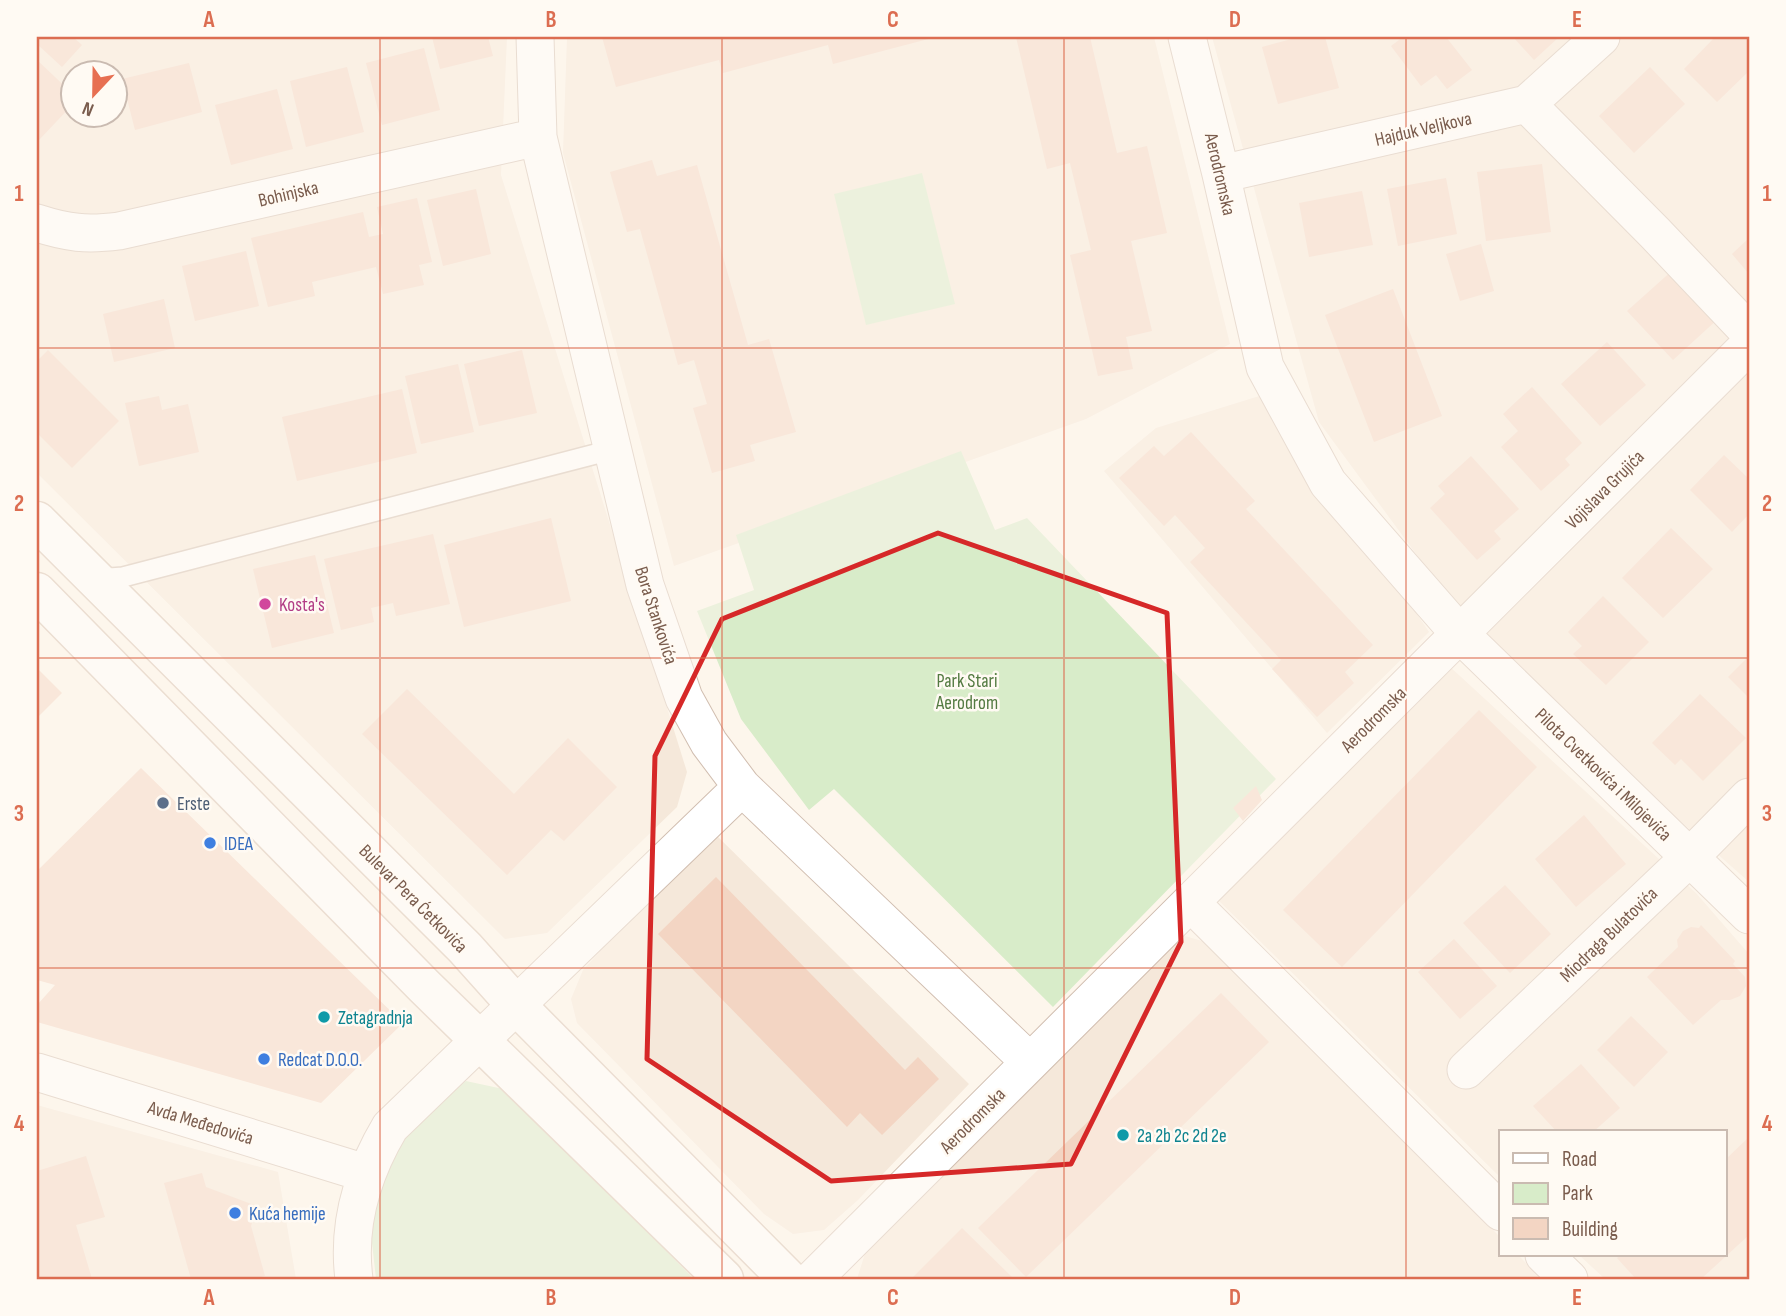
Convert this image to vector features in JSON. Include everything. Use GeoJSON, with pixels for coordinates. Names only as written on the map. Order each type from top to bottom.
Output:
{"type":"FeatureCollection","features":[{"type":"Feature","properties":{"kind":"main road","name":"Bulevar Pera Ćetkovića"},"geometry":{"type":"LineString","coordinates":[[37,521],[465,948],[516,1005],[788,1279]]}},
{"type":"Feature","properties":{"kind":"main road"},"geometry":{"type":"LineString","coordinates":[[37,592],[424,986],[724,1279]]}},
{"type":"Feature","properties":{"kind":"street","name":"Bora Stankovića"},"geometry":{"type":"LineString","coordinates":[[535,37],[538,137],[645,585],[684,698],[709,744],[742,786],[1030,1062]]}},
{"type":"Feature","properties":{"kind":"street","name":"Aerodromska"},"geometry":{"type":"LineString","coordinates":[[813,1279],[1192,903],[1459,633],[1328,483],[1265,367],[1187,37]]}},
{"type":"Feature","properties":{"kind":"street","name":"Hajduk Veljkova"},"geometry":{"type":"LineString","coordinates":[[1221,174],[1527,104],[1601,37]]}},
{"type":"Feature","properties":{"kind":"street"},"geometry":{"type":"LineString","coordinates":[[1527,104],[1749,332]]}},
{"type":"Feature","properties":{"kind":"street","name":"Bohinjska"},"geometry":{"type":"LineString","coordinates":[[37,223],[65,232],[95,234],[119,231],[538,137]]}},
{"type":"Feature","properties":{"kind":"street","name":"Vojislava Grujića"},"geometry":{"type":"LineString","coordinates":[[1459,633],[1749,345]]}},
{"type":"Feature","properties":{"kind":"street","name":"Pilota Cvetkovića i Milojevića"},"geometry":{"type":"LineString","coordinates":[[1459,633],[1749,915]]}},
{"type":"Feature","properties":{"kind":"street"},"geometry":{"type":"LineString","coordinates":[[354,1279],[354,1231],[365,1173],[390,1127],[742,786]]}},
{"type":"Feature","properties":{"kind":"street","name":"Miodraga Bulatovića"},"geometry":{"type":"LineString","coordinates":[[1466,1070],[1749,797]]}},
{"type":"Feature","properties":{"kind":"street"},"geometry":{"type":"LineString","coordinates":[[1192,903],[1499,1210]]}},
{"type":"Feature","properties":{"kind":"street","name":"Avda Međedovića"},"geometry":{"type":"LineString","coordinates":[[37,1072],[365,1173]]}},
{"type":"Feature","properties":{"kind":"street"},"geometry":{"type":"LineString","coordinates":[[1545,1256],[1569,1279]]}},
{"type":"Feature","properties":{"kind":"lane"},"geometry":{"type":"LineString","coordinates":[[96,579],[123,576],[611,450]]}},
{"type":"Feature","properties":{"kind":"highlighted area"},"geometry":{"type":"Polygon","coordinates":[[[938,533],[1167,613],[1181,942],[1071,1164],[831,1181],[647,1059],[655,756],[722,619],[938,533]]]}},
{"type":"Feature","properties":{"kind":"shaded area"},"geometry":{"type":"Polygon","coordinates":[[[37,37],[507,37],[501,175],[687,772],[677,807],[547,933],[505,939],[37,473],[37,37]]]}},
{"type":"Feature","properties":{"kind":"shaded area"},"geometry":{"type":"Polygon","coordinates":[[[567,37],[1154,37],[1230,344],[1086,419],[674,566],[563,153],[567,37]]]}},
{"type":"Feature","properties":{"kind":"shaded area"},"geometry":{"type":"Polygon","coordinates":[[[1212,37],[1749,37],[1749,882],[1486,649],[1319,422],[1212,37]]]}},
{"type":"Feature","properties":{"kind":"shaded area"},"geometry":{"type":"Polygon","coordinates":[[[1269,393],[1429,632],[1327,733],[1104,471],[1156,428],[1269,393]]]}},
{"type":"Feature","properties":{"kind":"shaded area"},"geometry":{"type":"Polygon","coordinates":[[[1448,665],[1696,893],[1749,954],[1749,1279],[1605,1279],[1580,1256],[1726,1256],[1726,1130],[1499,1130],[1499,1176],[1219,901],[1448,665]]]}},
{"type":"Feature","properties":{"kind":"shaded area"},"geometry":{"type":"Polygon","coordinates":[[[711,830],[969,1084],[858,1200],[824,1230],[793,1234],[764,1214],[577,1023],[571,999],[583,970],[711,830]]]}},
{"type":"Feature","properties":{"kind":"shaded area"},"geometry":{"type":"Polygon","coordinates":[[[1178,934],[1209,943],[1499,1236],[1499,1256],[1519,1256],[1542,1279],[857,1279],[868,1244],[1178,934]]]}},
{"type":"Feature","properties":{"kind":"shaded area"},"geometry":{"type":"Polygon","coordinates":[[[37,1105],[278,1172],[296,1279],[37,1279],[37,1105]]]}},
{"type":"Feature","properties":{"kind":"green space"},"geometry":{"type":"Polygon","coordinates":[[[922,173],[955,304],[866,325],[834,194],[922,173]]]}},
{"type":"Feature","properties":{"kind":"green space","name":"Park Stari Aerodrom"},"geometry":{"type":"Polygon","coordinates":[[[961,451],[995,530],[1027,518],[1276,779],[1053,1007],[834,789],[809,810],[741,719],[697,611],[754,590],[736,535],[961,451]]]}},
{"type":"Feature","properties":{"kind":"green space"},"geometry":{"type":"Polygon","coordinates":[[[466,1081],[508,1090],[694,1279],[376,1279],[370,1225],[381,1174],[419,1118],[466,1081]]]}},
{"type":"Feature","properties":{"kind":"building"},"geometry":{"type":"Polygon","coordinates":[[[37,37],[73,37],[82,45],[68,60],[60,60],[60,65],[37,44],[37,37]]]}},
{"type":"Feature","properties":{"kind":"building"},"geometry":{"type":"Polygon","coordinates":[[[432,37],[488,37],[493,56],[440,69],[432,37]]]}},
{"type":"Feature","properties":{"kind":"building"},"geometry":{"type":"Polygon","coordinates":[[[602,37],[932,38],[833,64],[828,45],[723,73],[719,60],[616,87],[602,37]]]}},
{"type":"Feature","properties":{"kind":"building"},"geometry":{"type":"Polygon","coordinates":[[[1016,37],[1090,37],[1117,153],[1147,146],[1167,233],[1131,241],[1152,331],[1126,337],[1133,369],[1098,376],[1070,255],[1091,250],[1070,163],[1047,169],[1016,37]]]}},
{"type":"Feature","properties":{"kind":"building"},"geometry":{"type":"Polygon","coordinates":[[[1299,37],[1325,37],[1339,88],[1278,104],[1262,47],[1299,37]]]}},
{"type":"Feature","properties":{"kind":"building"},"geometry":{"type":"Polygon","coordinates":[[[1403,37],[1446,37],[1472,70],[1447,89],[1436,75],[1421,86],[1391,46],[1403,37]]]}},
{"type":"Feature","properties":{"kind":"building"},"geometry":{"type":"Polygon","coordinates":[[[1513,37],[1559,37],[1534,60],[1513,37]]]}},
{"type":"Feature","properties":{"kind":"building"},"geometry":{"type":"Polygon","coordinates":[[[1715,37],[1744,37],[1749,42],[1749,71],[1717,102],[1684,69],[1715,37]]]}},
{"type":"Feature","properties":{"kind":"building"},"geometry":{"type":"Polygon","coordinates":[[[424,48],[440,110],[382,125],[366,63],[424,48]]]}},
{"type":"Feature","properties":{"kind":"building"},"geometry":{"type":"Polygon","coordinates":[[[37,60],[60,82],[60,118],[39,140],[37,60]]]}},
{"type":"Feature","properties":{"kind":"building"},"geometry":{"type":"Polygon","coordinates":[[[189,63],[202,112],[135,130],[130,110],[130,77],[189,63]]]}},
{"type":"Feature","properties":{"kind":"building"},"geometry":{"type":"Polygon","coordinates":[[[347,67],[364,132],[306,147],[290,81],[347,67]]]}},
{"type":"Feature","properties":{"kind":"building"},"geometry":{"type":"Polygon","coordinates":[[[1650,67],[1685,104],[1634,153],[1599,116],[1650,67]]]}},
{"type":"Feature","properties":{"kind":"building"},"geometry":{"type":"Polygon","coordinates":[[[277,89],[293,149],[231,165],[215,105],[277,89]]]}},
{"type":"Feature","properties":{"kind":"building"},"geometry":{"type":"Polygon","coordinates":[[[652,160],[657,176],[697,165],[748,345],[769,339],[796,432],[750,445],[755,461],[712,473],[693,408],[707,404],[694,360],[678,365],[640,229],[627,232],[610,172],[652,160]]]}},
{"type":"Feature","properties":{"kind":"building"},"geometry":{"type":"Polygon","coordinates":[[[1542,164],[1551,232],[1486,241],[1477,172],[1542,164]]]}},
{"type":"Feature","properties":{"kind":"building"},"geometry":{"type":"Polygon","coordinates":[[[1446,178],[1457,234],[1398,246],[1387,189],[1446,178]]]}},
{"type":"Feature","properties":{"kind":"building"},"geometry":{"type":"Polygon","coordinates":[[[476,189],[491,254],[443,266],[427,200],[476,189]]]}},
{"type":"Feature","properties":{"kind":"building"},"geometry":{"type":"Polygon","coordinates":[[[1362,191],[1373,245],[1309,257],[1299,203],[1362,191]]]}},
{"type":"Feature","properties":{"kind":"building"},"geometry":{"type":"Polygon","coordinates":[[[417,198],[432,262],[419,265],[424,285],[383,294],[376,267],[312,282],[315,296],[268,307],[251,238],[363,212],[369,237],[383,234],[377,207],[417,198]]]}},
{"type":"Feature","properties":{"kind":"building"},"geometry":{"type":"Polygon","coordinates":[[[1749,238],[1749,274],[1732,254],[1749,238]]]}},
{"type":"Feature","properties":{"kind":"building"},"geometry":{"type":"Polygon","coordinates":[[[1481,244],[1494,291],[1460,301],[1446,254],[1481,244]]]}},
{"type":"Feature","properties":{"kind":"building"},"geometry":{"type":"Polygon","coordinates":[[[246,251],[259,306],[195,321],[182,266],[246,251]]]}},
{"type":"Feature","properties":{"kind":"building"},"geometry":{"type":"Polygon","coordinates":[[[1674,269],[1719,318],[1673,360],[1627,311],[1674,269]]]}},
{"type":"Feature","properties":{"kind":"building"},"geometry":{"type":"Polygon","coordinates":[[[1393,289],[1442,416],[1374,442],[1325,315],[1393,289]]]}},
{"type":"Feature","properties":{"kind":"building"},"geometry":{"type":"Polygon","coordinates":[[[164,299],[175,348],[114,362],[103,314],[164,299]]]}},
{"type":"Feature","properties":{"kind":"building"},"geometry":{"type":"Polygon","coordinates":[[[1607,342],[1646,385],[1600,426],[1561,384],[1607,342]]]}},
{"type":"Feature","properties":{"kind":"building"},"geometry":{"type":"Polygon","coordinates":[[[48,350],[119,421],[72,468],[37,433],[37,361],[48,350]]]}},
{"type":"Feature","properties":{"kind":"building"},"geometry":{"type":"Polygon","coordinates":[[[522,350],[537,413],[479,426],[464,364],[522,350]]]}},
{"type":"Feature","properties":{"kind":"building"},"geometry":{"type":"Polygon","coordinates":[[[458,364],[474,432],[421,444],[405,376],[458,364]]]}},
{"type":"Feature","properties":{"kind":"building"},"geometry":{"type":"Polygon","coordinates":[[[1532,387],[1582,443],[1565,459],[1570,465],[1541,491],[1501,447],[1518,431],[1503,414],[1532,387]]]}},
{"type":"Feature","properties":{"kind":"building"},"geometry":{"type":"Polygon","coordinates":[[[402,389],[417,453],[297,481],[282,417],[402,389]]]}},
{"type":"Feature","properties":{"kind":"building"},"geometry":{"type":"Polygon","coordinates":[[[159,396],[162,410],[188,404],[199,452],[139,466],[125,403],[159,396]]]}},
{"type":"Feature","properties":{"kind":"building"},"geometry":{"type":"Polygon","coordinates":[[[1191,432],[1255,501],[1246,509],[1373,645],[1345,672],[1354,683],[1317,717],[1272,669],[1281,660],[1190,562],[1205,548],[1175,515],[1164,526],[1119,478],[1154,446],[1164,456],[1191,432]]]}},
{"type":"Feature","properties":{"kind":"building"},"geometry":{"type":"Polygon","coordinates":[[[1724,455],[1749,479],[1749,514],[1732,532],[1690,490],[1724,455]]]}},
{"type":"Feature","properties":{"kind":"building"},"geometry":{"type":"Polygon","coordinates":[[[1471,456],[1519,509],[1494,531],[1501,539],[1477,560],[1430,508],[1445,494],[1438,486],[1471,456]]]}},
{"type":"Feature","properties":{"kind":"building"},"geometry":{"type":"Polygon","coordinates":[[[551,518],[571,601],[464,627],[444,545],[551,518]]]}},
{"type":"Feature","properties":{"kind":"building"},"geometry":{"type":"Polygon","coordinates":[[[1671,528],[1713,569],[1663,618],[1622,578],[1671,528]]]}},
{"type":"Feature","properties":{"kind":"building"},"geometry":{"type":"Polygon","coordinates":[[[433,534],[450,604],[396,616],[393,603],[371,608],[374,622],[341,630],[324,559],[433,534]]]}},
{"type":"Feature","properties":{"kind":"building"},"geometry":{"type":"Polygon","coordinates":[[[315,555],[334,633],[272,648],[253,569],[315,555]]]}},
{"type":"Feature","properties":{"kind":"building"},"geometry":{"type":"Polygon","coordinates":[[[1603,596],[1649,642],[1606,685],[1573,654],[1582,646],[1568,632],[1603,596]]]}},
{"type":"Feature","properties":{"kind":"building"},"geometry":{"type":"Polygon","coordinates":[[[1749,656],[1749,698],[1728,677],[1749,656]]]}},
{"type":"Feature","properties":{"kind":"building"},"geometry":{"type":"Polygon","coordinates":[[[37,668],[62,693],[37,718],[37,668]]]}},
{"type":"Feature","properties":{"kind":"building"},"geometry":{"type":"Polygon","coordinates":[[[407,689],[514,794],[568,738],[617,787],[564,841],[551,830],[507,875],[362,734],[407,689]]]}},
{"type":"Feature","properties":{"kind":"building"},"geometry":{"type":"Polygon","coordinates":[[[1700,694],[1746,738],[1703,781],[1681,759],[1675,765],[1652,743],[1700,694]]]}},
{"type":"Feature","properties":{"kind":"building"},"geometry":{"type":"Polygon","coordinates":[[[1479,710],[1537,767],[1342,967],[1283,910],[1479,710]]]}},
{"type":"Feature","properties":{"kind":"building"},"geometry":{"type":"Polygon","coordinates":[[[141,768],[403,1023],[321,1103],[37,1022],[37,1005],[55,985],[37,980],[37,871],[141,768]]]}},
{"type":"Feature","properties":{"kind":"building"},"geometry":{"type":"Polygon","coordinates":[[[1256,786],[1262,800],[1243,821],[1233,808],[1256,786]]]}},
{"type":"Feature","properties":{"kind":"building"},"geometry":{"type":"Polygon","coordinates":[[[1584,815],[1626,864],[1576,907],[1535,859],[1584,815]]]}},
{"type":"Feature","properties":{"kind":"building"},"geometry":{"type":"Polygon","coordinates":[[[716,877],[905,1070],[918,1057],[939,1079],[882,1135],[860,1113],[847,1127],[658,934],[716,877]]]}},
{"type":"Feature","properties":{"kind":"building"},"geometry":{"type":"Polygon","coordinates":[[[1505,885],[1551,934],[1510,973],[1463,923],[1505,885]]]}},
{"type":"Feature","properties":{"kind":"building"},"geometry":{"type":"Polygon","coordinates":[[[1701,925],[1735,961],[1733,964],[1745,977],[1746,986],[1740,996],[1721,1000],[1693,1025],[1647,977],[1678,947],[1677,940],[1683,931],[1691,927],[1699,928],[1701,925]]]}},
{"type":"Feature","properties":{"kind":"building"},"geometry":{"type":"Polygon","coordinates":[[[1454,939],[1497,986],[1460,1019],[1418,972],[1454,939]]]}},
{"type":"Feature","properties":{"kind":"building","name":"2a 2b 2c 2d 2e"},"geometry":{"type":"Polygon","coordinates":[[[1221,993],[1269,1042],[1026,1277],[978,1228],[1221,993]]]}},
{"type":"Feature","properties":{"kind":"building"},"geometry":{"type":"Polygon","coordinates":[[[1631,1016],[1668,1052],[1634,1087],[1597,1050],[1631,1016]]]}},
{"type":"Feature","properties":{"kind":"building"},"geometry":{"type":"Polygon","coordinates":[[[1581,1064],[1620,1108],[1595,1130],[1555,1130],[1533,1106],[1581,1064]]]}},
{"type":"Feature","properties":{"kind":"building"},"geometry":{"type":"Polygon","coordinates":[[[1749,1137],[1749,1235],[1701,1279],[1636,1279],[1617,1258],[1726,1256],[1726,1159],[1749,1137]]]}},
{"type":"Feature","properties":{"kind":"building"},"geometry":{"type":"Polygon","coordinates":[[[86,1156],[105,1217],[76,1225],[92,1279],[37,1279],[37,1171],[86,1156]]]}},
{"type":"Feature","properties":{"kind":"building"},"geometry":{"type":"Polygon","coordinates":[[[202,1173],[206,1187],[257,1206],[251,1226],[265,1276],[252,1279],[191,1279],[164,1183],[202,1173]]]}},
{"type":"Feature","properties":{"kind":"building"},"geometry":{"type":"Polygon","coordinates":[[[962,1228],[1014,1279],[911,1279],[962,1228]]]}},
{"type":"Feature","properties":{"kind":"place","name":"Kosta's"},"geometry":{"type":"Point","coordinates":[265,604]}},
{"type":"Feature","properties":{"kind":"place","name":"Erste"},"geometry":{"type":"Point","coordinates":[163,803]}},
{"type":"Feature","properties":{"kind":"place","name":"IDEA"},"geometry":{"type":"Point","coordinates":[210,843]}},
{"type":"Feature","properties":{"kind":"place","name":"Zetagradnja"},"geometry":{"type":"Point","coordinates":[324,1017]}},
{"type":"Feature","properties":{"kind":"place","name":"Redcat D.O.O."},"geometry":{"type":"Point","coordinates":[264,1059]}},
{"type":"Feature","properties":{"kind":"place","name":"2a 2b 2c 2d 2e"},"geometry":{"type":"Point","coordinates":[1123,1135]}},
{"type":"Feature","properties":{"kind":"place","name":"Kuća hemije"},"geometry":{"type":"Point","coordinates":[235,1213]}}]}
